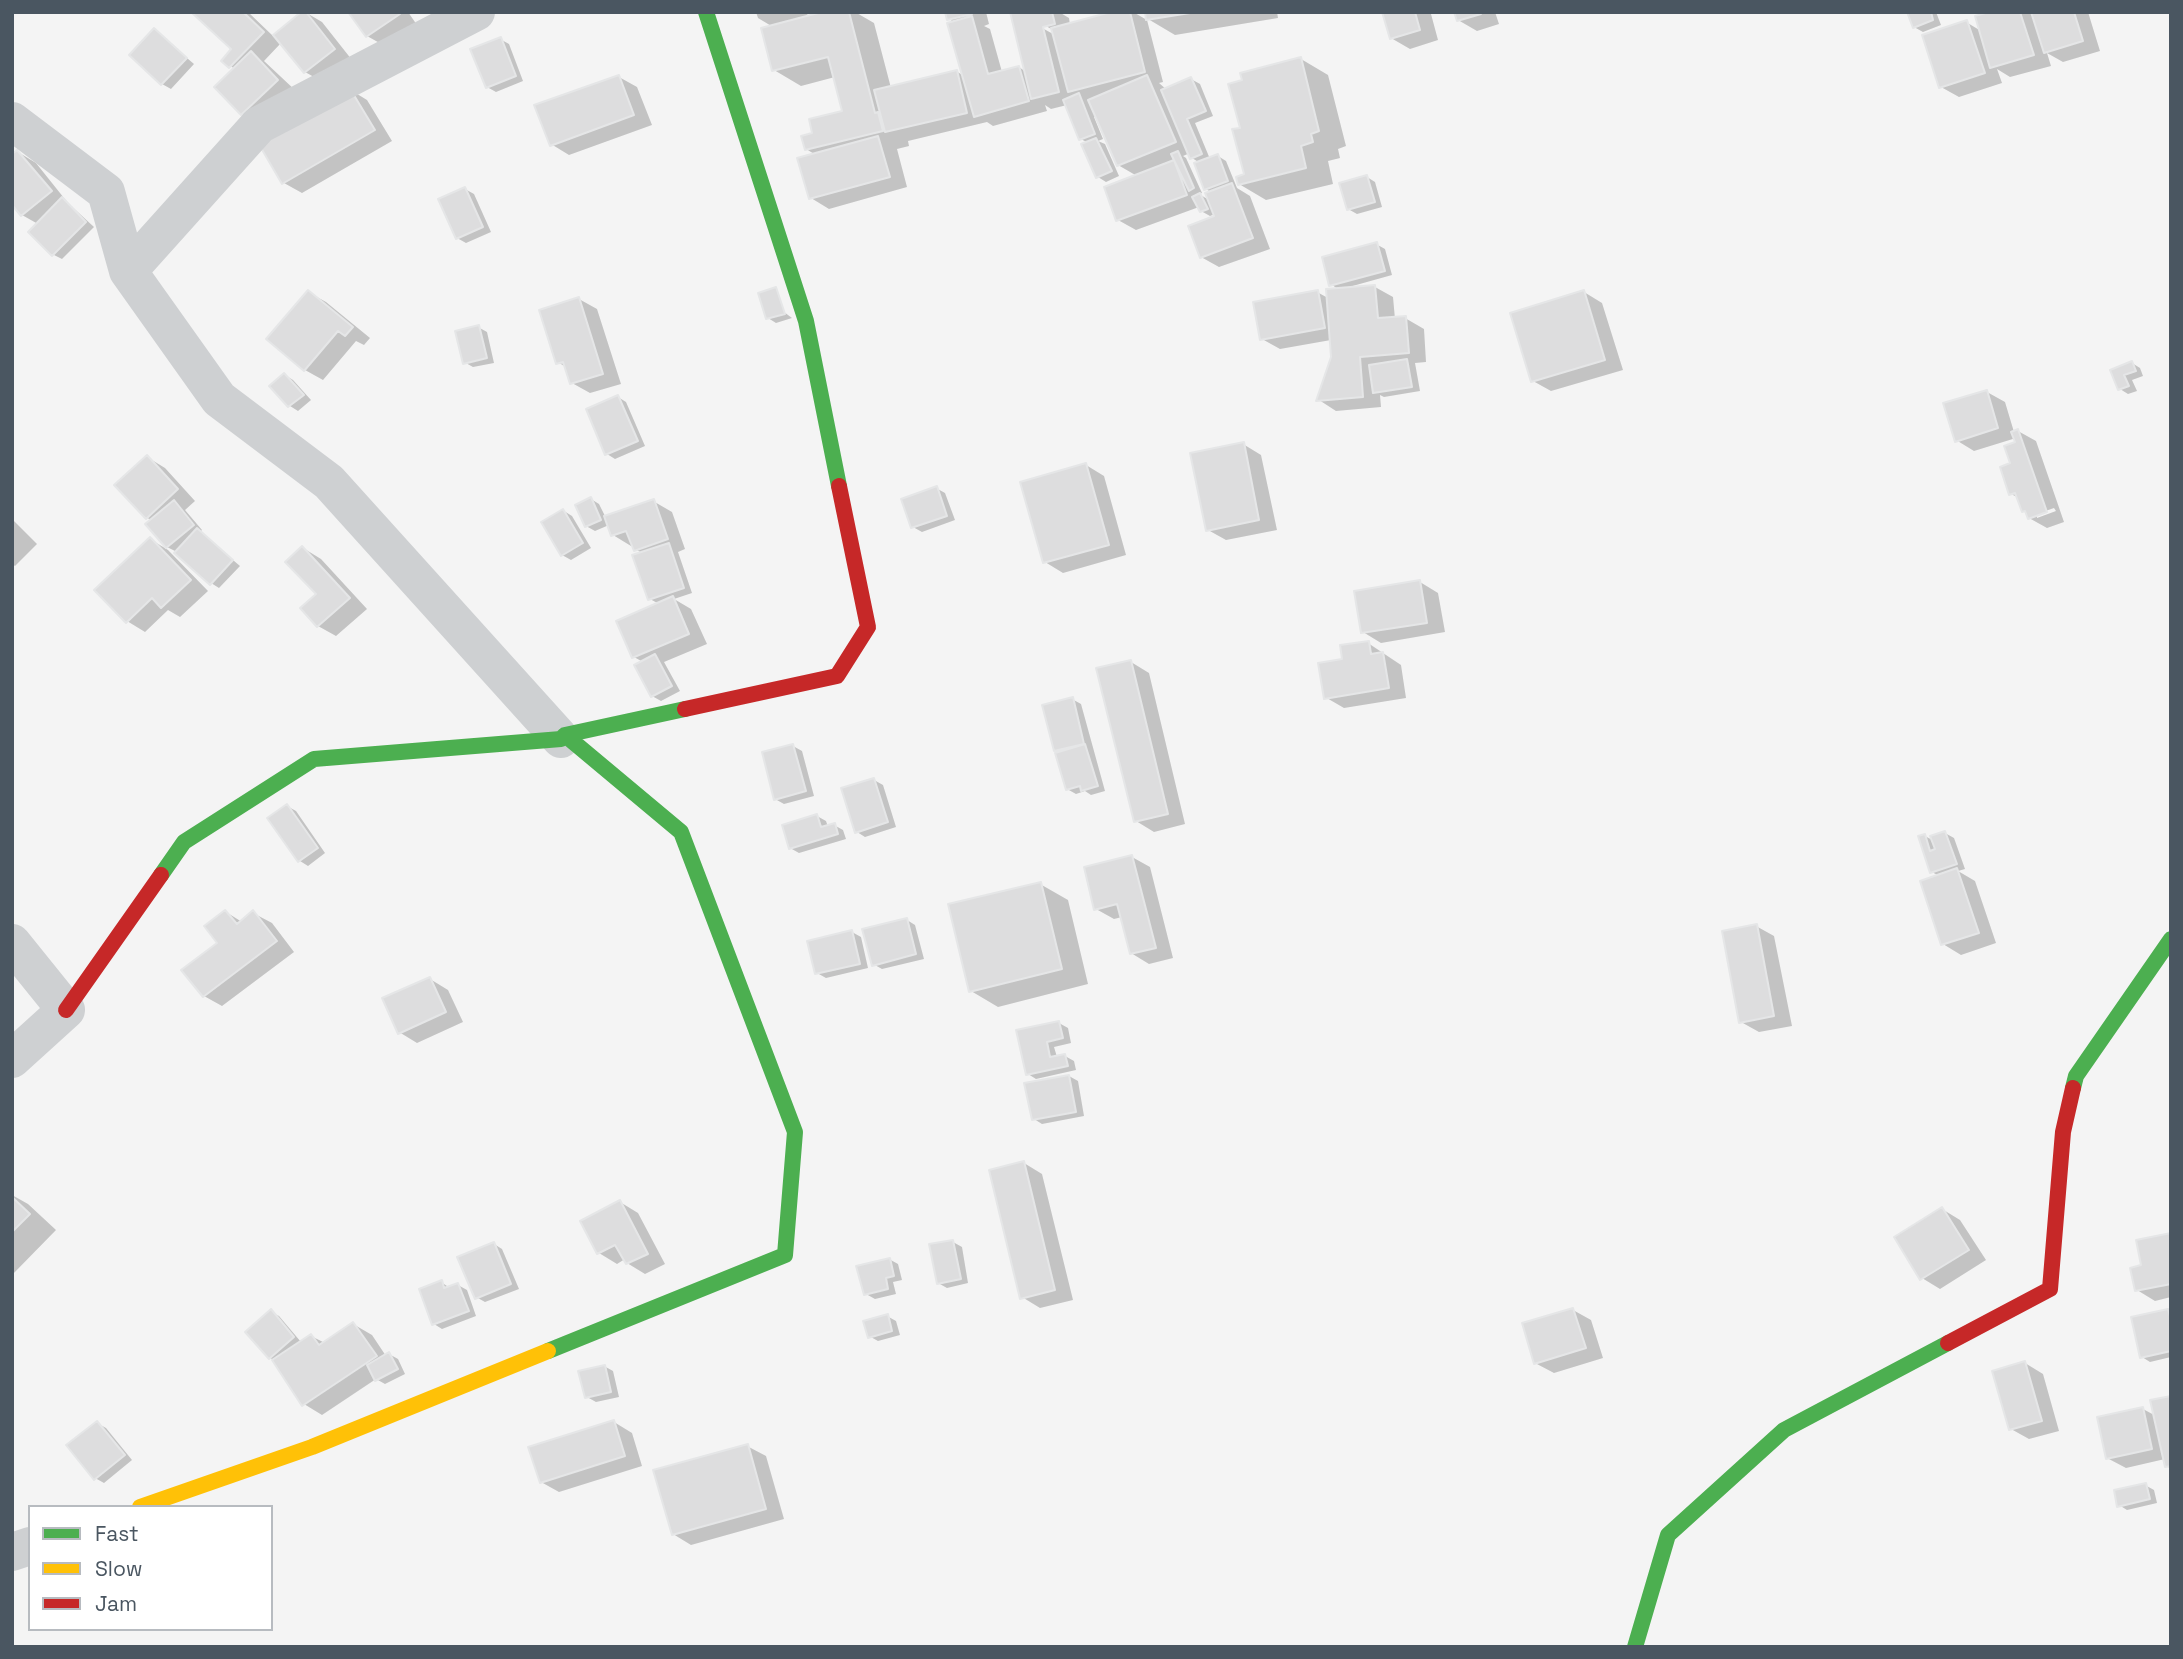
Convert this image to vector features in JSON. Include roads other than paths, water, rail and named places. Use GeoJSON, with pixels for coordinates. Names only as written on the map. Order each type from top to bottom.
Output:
{"type":"FeatureCollection","features":[{"type":"Feature","properties":{"kind":"street"},"geometry":{"type":"LineString","coordinates":[[128,271],[259,125],[476,12]]}},
{"type":"Feature","properties":{"kind":"street"},"geometry":{"type":"LineString","coordinates":[[12,1059],[66,1010],[184,842],[314,759],[563,737],[836,676],[868,627],[806,321],[706,12]]}},
{"type":"Feature","properties":{"kind":"street"},"geometry":{"type":"LineString","coordinates":[[12,121],[106,192],[128,271],[219,398],[329,482],[563,737],[681,832],[795,1132],[785,1255],[312,1447],[146,1505]]}},
{"type":"Feature","properties":{"kind":"street"},"geometry":{"type":"LineString","coordinates":[[1634,1647],[1668,1535],[1784,1430],[2050,1289],[2063,1132],[2076,1076],[2171,939]]}},
{"type":"Feature","properties":{"kind":"street"},"geometry":{"type":"LineString","coordinates":[[12,943],[66,1010]]}}]}
